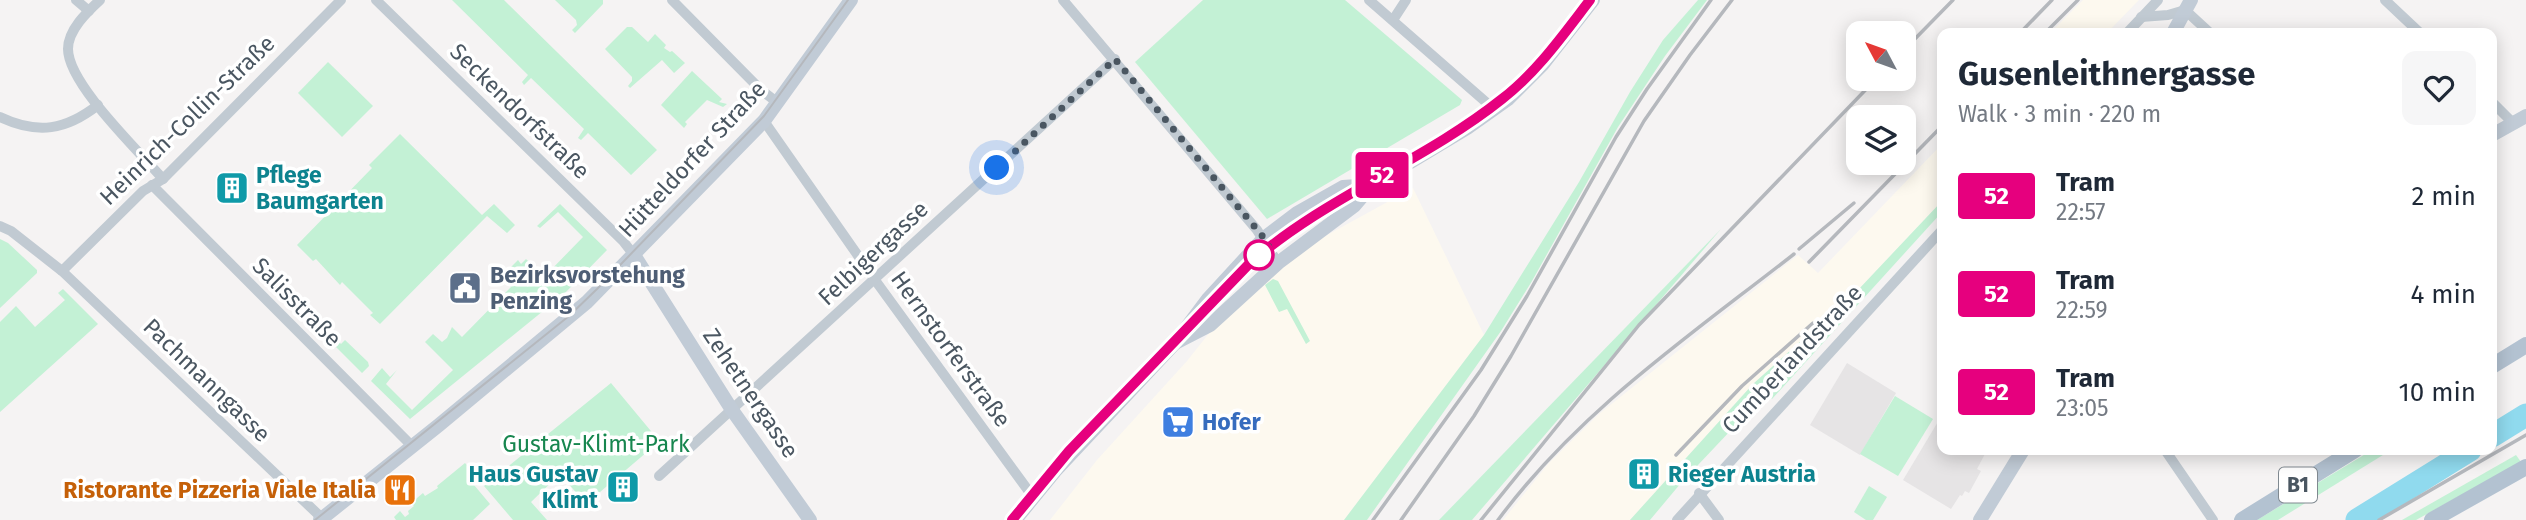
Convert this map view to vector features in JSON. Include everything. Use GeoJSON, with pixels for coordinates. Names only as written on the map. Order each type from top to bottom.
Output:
{"type":"FeatureCollection","features":[{"type":"Feature","properties":{"kind":"main road","name":"Hütteldorfer Straße"},"geometry":{"type":"LineString","coordinates":[[322,519],[568,320],[764,121],[851,0]]}},
{"type":"Feature","properties":{"kind":"main road"},"geometry":{"type":"LineString","coordinates":[[1175,343],[1210,325],[1278,263],[1354,206],[1372,185],[1494,110],[1543,64],[1593,0]]}},
{"type":"Feature","properties":{"kind":"main road"},"geometry":{"type":"LineString","coordinates":[[2176,28],[2188,5]]}},
{"type":"Feature","properties":{"kind":"main road"},"geometry":{"type":"LineString","coordinates":[[2497,132],[2520,119]]}},
{"type":"Feature","properties":{"kind":"main road"},"geometry":{"type":"LineString","coordinates":[[1015,520],[1175,343],[1208,299],[1264,238],[1297,213],[1343,187],[1372,185]]}},
{"type":"Feature","properties":{"kind":"main road","name":"Zehetnergasse"},"geometry":{"type":"LineString","coordinates":[[634,255],[732,410],[810,520]]}},
{"type":"Feature","properties":{"kind":"main road"},"geometry":{"type":"LineString","coordinates":[[2497,360],[2526,345]]}},
{"type":"Feature","properties":{"kind":"main road"},"geometry":{"type":"LineString","coordinates":[[1980,520],[2019,455]]}},
{"type":"Feature","properties":{"kind":"main road","name":"B1"},"geometry":{"type":"LineString","coordinates":[[2242,520],[2347,455]]}},
{"type":"Feature","properties":{"kind":"main road"},"geometry":{"type":"LineString","coordinates":[[2432,520],[2526,467]]}},
{"type":"Feature","properties":{"kind":"street"},"geometry":{"type":"LineString","coordinates":[[76,0],[89,10]]}},
{"type":"Feature","properties":{"kind":"street","name":"Salisstraße"},"geometry":{"type":"LineString","coordinates":[[100,0],[75,27],[68,46],[71,67],[158,182],[413,447]]}},
{"type":"Feature","properties":{"kind":"street","name":"Heinrich-Collin-Straße"},"geometry":{"type":"LineString","coordinates":[[62,271],[143,191],[158,182],[341,0]]}},
{"type":"Feature","properties":{"kind":"street","name":"Seckendorfstraße"},"geometry":{"type":"LineString","coordinates":[[376,0],[623,241],[634,255]]}},
{"type":"Feature","properties":{"kind":"street"},"geometry":{"type":"LineString","coordinates":[[672,0],[761,90],[778,103]]}},
{"type":"Feature","properties":{"kind":"street"},"geometry":{"type":"LineString","coordinates":[[1063,0],[1264,238],[1278,263]]}},
{"type":"Feature","properties":{"kind":"street"},"geometry":{"type":"LineString","coordinates":[[1369,0],[1494,110]]}},
{"type":"Feature","properties":{"kind":"street"},"geometry":{"type":"LineString","coordinates":[[1392,20],[1406,0]]}},
{"type":"Feature","properties":{"kind":"street"},"geometry":{"type":"LineString","coordinates":[[2132,28],[2158,0]]}},
{"type":"Feature","properties":{"kind":"street"},"geometry":{"type":"LineString","coordinates":[[2385,0],[2415,28]]}},
{"type":"Feature","properties":{"kind":"street"},"geometry":{"type":"LineString","coordinates":[[2141,18],[2168,15],[2188,5],[2206,28]]}},
{"type":"Feature","properties":{"kind":"street","name":"Felbigergasse"},"geometry":{"type":"LineString","coordinates":[[659,476],[1115,59]]}},
{"type":"Feature","properties":{"kind":"street"},"geometry":{"type":"LineString","coordinates":[[0,117],[40,129],[67,125],[98,105]]}},
{"type":"Feature","properties":{"kind":"street"},"geometry":{"type":"LineString","coordinates":[[2497,105],[2520,119]]}},
{"type":"Feature","properties":{"kind":"street","name":"Hernstorferstraße"},"geometry":{"type":"LineString","coordinates":[[764,121],[875,280],[1033,497]]}},
{"type":"Feature","properties":{"kind":"street","name":"Pachmanngasse"},"geometry":{"type":"LineString","coordinates":[[0,226],[62,271],[322,519]]}},
{"type":"Feature","properties":{"kind":"street","name":"Cumberlandstraße"},"geometry":{"type":"LineString","coordinates":[[1677,520],[1937,235]]}},
{"type":"Feature","properties":{"kind":"street"},"geometry":{"type":"LineString","coordinates":[[2168,455],[2213,520]]}},
{"type":"Feature","properties":{"kind":"street"},"geometry":{"type":"LineString","coordinates":[[1699,493],[1720,520]]}},
{"type":"Feature","properties":{"kind":"shaded area"},"geometry":{"type":"Polygon","coordinates":[[[2083,0],[2139,0],[2112,28],[2055,28],[2083,0]]]}},
{"type":"Feature","properties":{"kind":"shaded area"},"geometry":{"type":"Polygon","coordinates":[[[1937,149],[1937,206],[1858,290],[1753,384],[1630,520],[1503,520],[1549,463],[1599,414],[1798,255],[1818,273],[1912,175],[1916,175],[1916,171],[1937,149]]]}},
{"type":"Feature","properties":{"kind":"shaded area"},"geometry":{"type":"Polygon","coordinates":[[[1413,188],[1484,335],[1344,520],[1050,520],[1097,460],[1187,361],[1214,327],[1298,251],[1413,188]]]}},
{"type":"Feature","properties":{"kind":"shaded area"},"geometry":{"type":"Polygon","coordinates":[[[1847,363],[1896,393],[1860,455],[1810,425],[1847,363]]]}},
{"type":"Feature","properties":{"kind":"shaded area"},"geometry":{"type":"Polygon","coordinates":[[[1937,423],[1937,455],[1984,455],[1977,469],[1981,471],[1969,493],[1965,491],[1960,495],[1951,509],[1903,480],[1937,423]]]}},
{"type":"Feature","properties":{"kind":"green space"},"geometry":{"type":"Polygon","coordinates":[[[452,0],[504,0],[657,150],[631,175],[588,133],[581,140],[578,138],[584,129],[531,78],[524,85],[522,82],[528,75],[452,0]]]}},
{"type":"Feature","properties":{"kind":"green space"},"geometry":{"type":"Polygon","coordinates":[[[555,0],[603,0],[603,4],[575,33],[572,30],[577,25],[576,20],[555,0]]]}},
{"type":"Feature","properties":{"kind":"green space"},"geometry":{"type":"Polygon","coordinates":[[[1203,0],[1345,0],[1462,100],[1460,105],[1267,219],[1135,62],[1203,0]]]}},
{"type":"Feature","properties":{"kind":"green space"},"geometry":{"type":"Polygon","coordinates":[[[1698,0],[1707,0],[1665,56],[1618,127],[1501,331],[1367,520],[1344,520],[1484,335],[1663,40],[1698,0]]]}},
{"type":"Feature","properties":{"kind":"green space"},"geometry":{"type":"Polygon","coordinates":[[[627,27],[632,27],[648,42],[655,34],[666,45],[664,48],[672,51],[685,63],[674,73],[662,60],[630,88],[628,86],[632,77],[605,49],[627,27]]]}},
{"type":"Feature","properties":{"kind":"green space"},"geometry":{"type":"Polygon","coordinates":[[[328,62],[373,106],[342,137],[298,93],[328,62]]]}},
{"type":"Feature","properties":{"kind":"green space"},"geometry":{"type":"Polygon","coordinates":[[[692,71],[722,99],[719,102],[727,104],[723,107],[707,100],[685,122],[687,124],[684,128],[661,105],[692,71]]]}},
{"type":"Feature","properties":{"kind":"green space"},"geometry":{"type":"Polygon","coordinates":[[[400,134],[482,215],[494,204],[515,225],[507,233],[487,216],[380,324],[370,315],[373,313],[342,282],[340,285],[316,259],[313,261],[297,245],[372,168],[369,165],[400,134]]]}},
{"type":"Feature","properties":{"kind":"green space"},"geometry":{"type":"Polygon","coordinates":[[[560,204],[607,250],[564,294],[410,419],[371,381],[382,368],[390,377],[397,370],[386,384],[412,410],[453,370],[425,342],[433,334],[442,342],[452,327],[462,337],[511,287],[501,277],[518,260],[521,264],[526,259],[544,277],[583,237],[558,212],[540,228],[537,226],[560,204]]]}},
{"type":"Feature","properties":{"kind":"green space"},"geometry":{"type":"Polygon","coordinates":[[[1937,206],[1937,218],[1772,399],[1766,393],[1650,520],[1630,520],[1753,384],[1858,290],[1937,206]]]}},
{"type":"Feature","properties":{"kind":"green space"},"geometry":{"type":"Polygon","coordinates":[[[1721,229],[1472,520],[1439,520],[1721,229]]]}},
{"type":"Feature","properties":{"kind":"green space"},"geometry":{"type":"Polygon","coordinates":[[[0,239],[8,243],[37,273],[0,308],[0,239]]]}},
{"type":"Feature","properties":{"kind":"green space"},"geometry":{"type":"Polygon","coordinates":[[[1273,279],[1278,281],[1310,341],[1306,344],[1287,309],[1279,312],[1265,285],[1273,279]]]}},
{"type":"Feature","properties":{"kind":"green space"},"geometry":{"type":"Polygon","coordinates":[[[63,289],[98,324],[0,412],[0,322],[16,306],[35,327],[65,300],[58,293],[63,289]]]}},
{"type":"Feature","properties":{"kind":"green space"},"geometry":{"type":"Polygon","coordinates":[[[313,316],[341,344],[345,340],[368,362],[369,366],[362,373],[309,320],[313,316]]]}},
{"type":"Feature","properties":{"kind":"green space","name":"Gustav-Klimt-Park"},"geometry":{"type":"Polygon","coordinates":[[[611,383],[670,454],[654,446],[586,504],[560,474],[531,502],[547,520],[513,520],[484,486],[611,383]]]}},
{"type":"Feature","properties":{"kind":"green space"},"geometry":{"type":"Polygon","coordinates":[[[1895,396],[1933,419],[1898,476],[1860,454],[1895,396]]]}},
{"type":"Feature","properties":{"kind":"green space"},"geometry":{"type":"Polygon","coordinates":[[[2364,455],[2383,455],[2278,520],[2257,520],[2364,455]]]}},
{"type":"Feature","properties":{"kind":"green space"},"geometry":{"type":"Polygon","coordinates":[[[2516,455],[2521,462],[2416,520],[2402,520],[2516,455]]]}},
{"type":"Feature","properties":{"kind":"green space"},"geometry":{"type":"Polygon","coordinates":[[[465,463],[479,479],[474,485],[490,504],[473,520],[396,520],[394,517],[400,511],[405,517],[414,506],[411,503],[423,493],[425,496],[438,488],[437,486],[465,463]]]}},
{"type":"Feature","properties":{"kind":"green space"},"geometry":{"type":"Polygon","coordinates":[[[1869,486],[1887,497],[1873,520],[1866,520],[1854,512],[1869,486]]]}},
{"type":"Feature","properties":{"kind":"waterway"},"geometry":{"type":"LineString","coordinates":[[2497,433],[2526,415]]}},
{"type":"Feature","properties":{"kind":"waterway"},"geometry":{"type":"LineString","coordinates":[[2357,520],[2462,455]]}},
{"type":"Feature","properties":{"kind":"tram line"},"geometry":{"type":"LineString","coordinates":[[315,520],[569,316],[597,289],[764,116],[848,0]]}},
{"type":"Feature","properties":{"kind":"tram line"},"geometry":{"type":"LineString","coordinates":[[1012,520],[1069,451],[1249,264],[1309,220],[1437,145],[1498,103],[1536,67],[1590,0]]}},
{"type":"Feature","properties":{"kind":"tram line","name":"52"},"geometry":{"type":"LineString","coordinates":[[1012,520],[1069,451],[1249,264],[1312,217],[1460,129],[1499,102],[1539,65],[1590,0]]}},
{"type":"Feature","properties":{"kind":"railway"},"geometry":{"type":"LineString","coordinates":[[1373,520],[1481,370],[1527,296],[1616,137],[1711,0]]}},
{"type":"Feature","properties":{"kind":"railway"},"geometry":{"type":"LineString","coordinates":[[1401,520],[1474,416],[1511,356],[1644,121],[1732,0]]}},
{"type":"Feature","properties":{"kind":"railway"},"geometry":{"type":"LineString","coordinates":[[1916,38],[1953,0]]}},
{"type":"Feature","properties":{"kind":"railway"},"geometry":{"type":"LineString","coordinates":[[2025,28],[2052,0]]}},
{"type":"Feature","properties":{"kind":"railway"},"geometry":{"type":"LineString","coordinates":[[2050,28],[2078,0]]}},
{"type":"Feature","properties":{"kind":"railway"},"geometry":{"type":"LineString","coordinates":[[1481,520],[1639,325],[1864,91]]}},
{"type":"Feature","properties":{"kind":"railway"},"geometry":{"type":"LineString","coordinates":[[1809,262],[1937,131]]}},
{"type":"Feature","properties":{"kind":"railway"},"geometry":{"type":"LineString","coordinates":[[1799,249],[1854,203]]}},
{"type":"Feature","properties":{"kind":"railway"},"geometry":{"type":"LineString","coordinates":[[1498,520],[1530,481],[1599,410],[1675,346],[1794,254]]}},
{"type":"Feature","properties":{"kind":"railway"},"geometry":{"type":"LineString","coordinates":[[1676,455],[1742,386],[1813,323]]}},
{"type":"Feature","properties":{"kind":"railway"},"geometry":{"type":"LineString","coordinates":[[2497,452],[2526,435]]}},
{"type":"Feature","properties":{"kind":"railway"},"geometry":{"type":"LineString","coordinates":[[2379,520],[2491,455]]}},
{"type":"Feature","properties":{"kind":"place","name":"Pflege Baumgarten"},"geometry":{"type":"Point","coordinates":[232,188]}},
{"type":"Feature","properties":{"kind":"place","name":"Bezirksvorstehung Penzing"},"geometry":{"type":"Point","coordinates":[465,288]}},
{"type":"Feature","properties":{"kind":"place","name":"Hofer"},"geometry":{"type":"Point","coordinates":[1178,422]}},
{"type":"Feature","properties":{"kind":"place","name":"Rieger Austria"},"geometry":{"type":"Point","coordinates":[1644,474]}},
{"type":"Feature","properties":{"kind":"place","name":"Haus Gustav Klimt"},"geometry":{"type":"Point","coordinates":[623,487]}},
{"type":"Feature","properties":{"kind":"place","name":"Ristorante Pizzeria Viale Italia"},"geometry":{"type":"Point","coordinates":[400,490]}},
{"type":"Feature","properties":{"kind":"route"},"geometry":{"type":"LineString","coordinates":[[997,168],[1115,59],[1264,238],[1269,247],[1259,255]]}}]}
